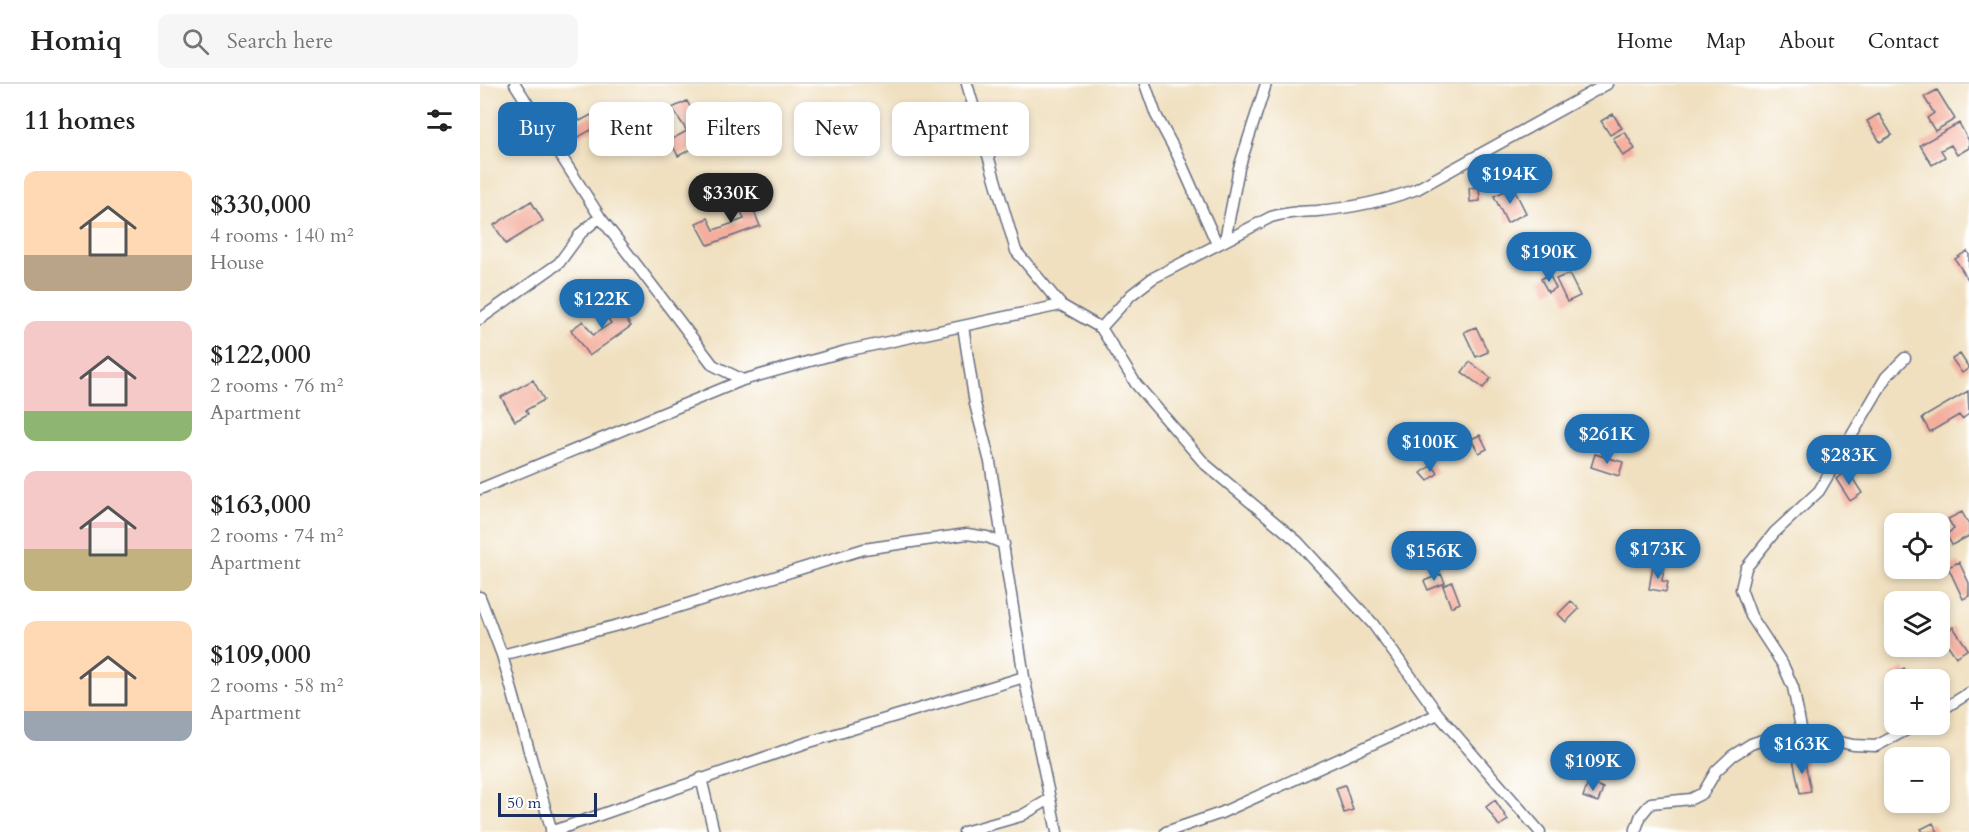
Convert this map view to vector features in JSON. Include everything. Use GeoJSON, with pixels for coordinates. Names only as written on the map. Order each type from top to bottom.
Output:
{"type":"FeatureCollection","features":[{"type":"Feature","properties":{"kind":"street"},"geometry":{"type":"LineString","coordinates":[[515,84],[600,217],[713,365],[743,380]]}},
{"type":"Feature","properties":{"kind":"street"},"geometry":{"type":"LineString","coordinates":[[967,84],[1016,251],[1061,305],[1101,328],[1136,384],[1205,464],[1297,541],[1373,624],[1438,714],[1540,832]]}},
{"type":"Feature","properties":{"kind":"street"},"geometry":{"type":"LineString","coordinates":[[1145,84],[1156,115],[1221,242]]}},
{"type":"Feature","properties":{"kind":"street"},"geometry":{"type":"LineString","coordinates":[[1221,242],[1239,168],[1266,84]]}},
{"type":"Feature","properties":{"kind":"street"},"geometry":{"type":"LineString","coordinates":[[1101,328],[1131,295],[1153,278],[1221,242],[1292,211],[1316,211],[1391,199],[1417,189],[1607,84]]}},
{"type":"Feature","properties":{"kind":"street"},"geometry":{"type":"LineString","coordinates":[[480,319],[559,263],[581,233],[600,217]]}},
{"type":"Feature","properties":{"kind":"street"},"geometry":{"type":"LineString","coordinates":[[480,489],[743,380],[846,351],[1061,305]]}},
{"type":"Feature","properties":{"kind":"street"},"geometry":{"type":"LineString","coordinates":[[963,326],[1004,544],[1024,676],[1057,832]]}},
{"type":"Feature","properties":{"kind":"street"},"geometry":{"type":"LineString","coordinates":[[1802,733],[1793,687],[1783,665],[1751,616],[1741,589],[1746,568],[1756,552],[1819,491],[1886,377],[1905,358]]}},
{"type":"Feature","properties":{"kind":"street"},"geometry":{"type":"LineString","coordinates":[[502,655],[630,622],[864,549],[967,534],[987,537],[1004,544]]}},
{"type":"Feature","properties":{"kind":"street"},"geometry":{"type":"LineString","coordinates":[[480,597],[502,655],[552,832],[702,778],[1024,676]]}},
{"type":"Feature","properties":{"kind":"street"},"geometry":{"type":"LineString","coordinates":[[1950,705],[1969,693]]}},
{"type":"Feature","properties":{"kind":"street"},"geometry":{"type":"LineString","coordinates":[[1166,832],[1221,813],[1438,714]]}},
{"type":"Feature","properties":{"kind":"street"},"geometry":{"type":"LineString","coordinates":[[1635,832],[1641,815],[1651,803],[1691,799],[1703,793],[1716,771],[1751,744],[1771,737],[1802,733],[1853,745],[1876,746],[1897,735]]}},
{"type":"Feature","properties":{"kind":"street"},"geometry":{"type":"LineString","coordinates":[[702,778],[714,832]]}},
{"type":"Feature","properties":{"kind":"street"},"geometry":{"type":"LineString","coordinates":[[964,832],[1021,816],[1050,799]]}},
{"type":"Feature","properties":{"kind":"building"},"geometry":{"type":"Polygon","coordinates":[[[1937,90],[1955,119],[1935,131],[1927,118],[1934,113],[1924,97],[1937,90]]]}},
{"type":"Feature","properties":{"kind":"building"},"geometry":{"type":"Polygon","coordinates":[[[687,101],[686,129],[674,111],[674,107],[687,101]]]}},
{"type":"Feature","properties":{"kind":"building"},"geometry":{"type":"Polygon","coordinates":[[[1613,114],[1622,128],[1610,135],[1601,121],[1613,114]]]}},
{"type":"Feature","properties":{"kind":"building"},"geometry":{"type":"Polygon","coordinates":[[[1879,114],[1892,135],[1880,142],[1867,121],[1879,114]]]}},
{"type":"Feature","properties":{"kind":"building"},"geometry":{"type":"Polygon","coordinates":[[[577,116],[580,121],[589,116],[589,131],[577,138],[577,116]]]}},
{"type":"Feature","properties":{"kind":"building"},"geometry":{"type":"Polygon","coordinates":[[[1959,123],[1969,141],[1969,148],[1957,155],[1951,145],[1941,150],[1945,157],[1932,165],[1920,145],[1959,123]]]}},
{"type":"Feature","properties":{"kind":"building"},"geometry":{"type":"Polygon","coordinates":[[[686,132],[686,152],[678,156],[674,148],[674,138],[686,132]]]}},
{"type":"Feature","properties":{"kind":"building"},"geometry":{"type":"Polygon","coordinates":[[[1625,132],[1635,149],[1623,156],[1613,138],[1625,132]]]}},
{"type":"Feature","properties":{"kind":"building"},"geometry":{"type":"Polygon","coordinates":[[[743,181],[748,194],[736,199],[731,186],[743,181]]]}},
{"type":"Feature","properties":{"kind":"building"},"geometry":{"type":"Polygon","coordinates":[[[1479,187],[1480,201],[1470,202],[1469,188],[1479,187]]]}},
{"type":"Feature","properties":{"kind":"building"},"geometry":{"type":"Polygon","coordinates":[[[1513,187],[1526,213],[1507,223],[1494,196],[1513,187]]]}},
{"type":"Feature","properties":{"kind":"building"},"geometry":{"type":"Polygon","coordinates":[[[748,196],[760,226],[708,245],[696,223],[708,218],[714,230],[744,219],[737,200],[748,196]]]}},
{"type":"Feature","properties":{"kind":"building"},"geometry":{"type":"Polygon","coordinates":[[[531,201],[543,221],[506,244],[494,225],[531,201]]]}},
{"type":"Feature","properties":{"kind":"building"},"geometry":{"type":"Polygon","coordinates":[[[1967,251],[1969,254],[1969,281],[1955,259],[1967,251]]]}},
{"type":"Feature","properties":{"kind":"building"},"geometry":{"type":"Polygon","coordinates":[[[1549,274],[1556,288],[1548,292],[1541,279],[1549,274]]]}},
{"type":"Feature","properties":{"kind":"building"},"geometry":{"type":"Polygon","coordinates":[[[1569,274],[1580,296],[1567,302],[1556,279],[1569,274]]]}},
{"type":"Feature","properties":{"kind":"building"},"geometry":{"type":"Polygon","coordinates":[[[611,299],[631,326],[589,356],[571,330],[583,321],[593,335],[611,323],[600,307],[611,299]]]}},
{"type":"Feature","properties":{"kind":"building"},"geometry":{"type":"Polygon","coordinates":[[[1476,327],[1488,352],[1476,357],[1464,332],[1476,327]]]}},
{"type":"Feature","properties":{"kind":"building"},"geometry":{"type":"Polygon","coordinates":[[[1960,354],[1969,368],[1962,373],[1952,359],[1960,354]]]}},
{"type":"Feature","properties":{"kind":"building"},"geometry":{"type":"Polygon","coordinates":[[[1470,362],[1491,378],[1483,388],[1462,372],[1470,362]]]}},
{"type":"Feature","properties":{"kind":"building"},"geometry":{"type":"Polygon","coordinates":[[[533,380],[544,400],[526,410],[528,414],[515,421],[501,397],[533,380]]]}},
{"type":"Feature","properties":{"kind":"building"},"geometry":{"type":"Polygon","coordinates":[[[1968,391],[1969,414],[1962,419],[1959,415],[1930,432],[1922,418],[1968,391]]]}},
{"type":"Feature","properties":{"kind":"building"},"geometry":{"type":"Polygon","coordinates":[[[1480,435],[1487,449],[1479,453],[1471,439],[1480,435]]]}},
{"type":"Feature","properties":{"kind":"building"},"geometry":{"type":"Polygon","coordinates":[[[1595,454],[1623,462],[1619,476],[1591,467],[1595,454]]]}},
{"type":"Feature","properties":{"kind":"building"},"geometry":{"type":"Polygon","coordinates":[[[1432,465],[1438,473],[1428,481],[1421,473],[1432,465]]]}},
{"type":"Feature","properties":{"kind":"building"},"geometry":{"type":"Polygon","coordinates":[[[1848,471],[1862,493],[1850,501],[1836,479],[1848,471]]]}},
{"type":"Feature","properties":{"kind":"building"},"geometry":{"type":"Polygon","coordinates":[[[1962,512],[1969,525],[1969,536],[1952,545],[1950,532],[1954,529],[1950,518],[1962,512]]]}},
{"type":"Feature","properties":{"kind":"building"},"geometry":{"type":"Polygon","coordinates":[[[1959,562],[1969,583],[1969,596],[1963,599],[1950,571],[1950,566],[1959,562]]]}},
{"type":"Feature","properties":{"kind":"building"},"geometry":{"type":"Polygon","coordinates":[[[1653,565],[1664,567],[1662,581],[1668,582],[1666,592],[1649,589],[1653,565]]]}},
{"type":"Feature","properties":{"kind":"building"},"geometry":{"type":"Polygon","coordinates":[[[1441,574],[1445,583],[1428,590],[1424,581],[1441,574]]]}},
{"type":"Feature","properties":{"kind":"building"},"geometry":{"type":"Polygon","coordinates":[[[1452,582],[1460,603],[1451,607],[1443,586],[1452,582]]]}},
{"type":"Feature","properties":{"kind":"building"},"geometry":{"type":"Polygon","coordinates":[[[1571,601],[1579,609],[1566,622],[1558,614],[1571,601]]]}},
{"type":"Feature","properties":{"kind":"building"},"geometry":{"type":"Polygon","coordinates":[[[1953,627],[1968,649],[1956,657],[1950,648],[1950,629],[1953,627]]]}},
{"type":"Feature","properties":{"kind":"building"},"geometry":{"type":"Polygon","coordinates":[[[1804,757],[1811,791],[1800,793],[1793,759],[1804,757]]]}},
{"type":"Feature","properties":{"kind":"building"},"geometry":{"type":"Polygon","coordinates":[[[1588,782],[1603,788],[1598,802],[1583,797],[1588,782]]]}},
{"type":"Feature","properties":{"kind":"building"},"geometry":{"type":"Polygon","coordinates":[[[1345,785],[1353,810],[1344,813],[1336,788],[1345,785]]]}},
{"type":"Feature","properties":{"kind":"building"},"geometry":{"type":"Polygon","coordinates":[[[1495,800],[1508,820],[1499,826],[1486,807],[1495,800]]]}},
{"type":"Feature","properties":{"kind":"building"},"geometry":{"type":"Polygon","coordinates":[[[1933,823],[1938,832],[1923,832],[1921,829],[1933,823]]]}}]}
